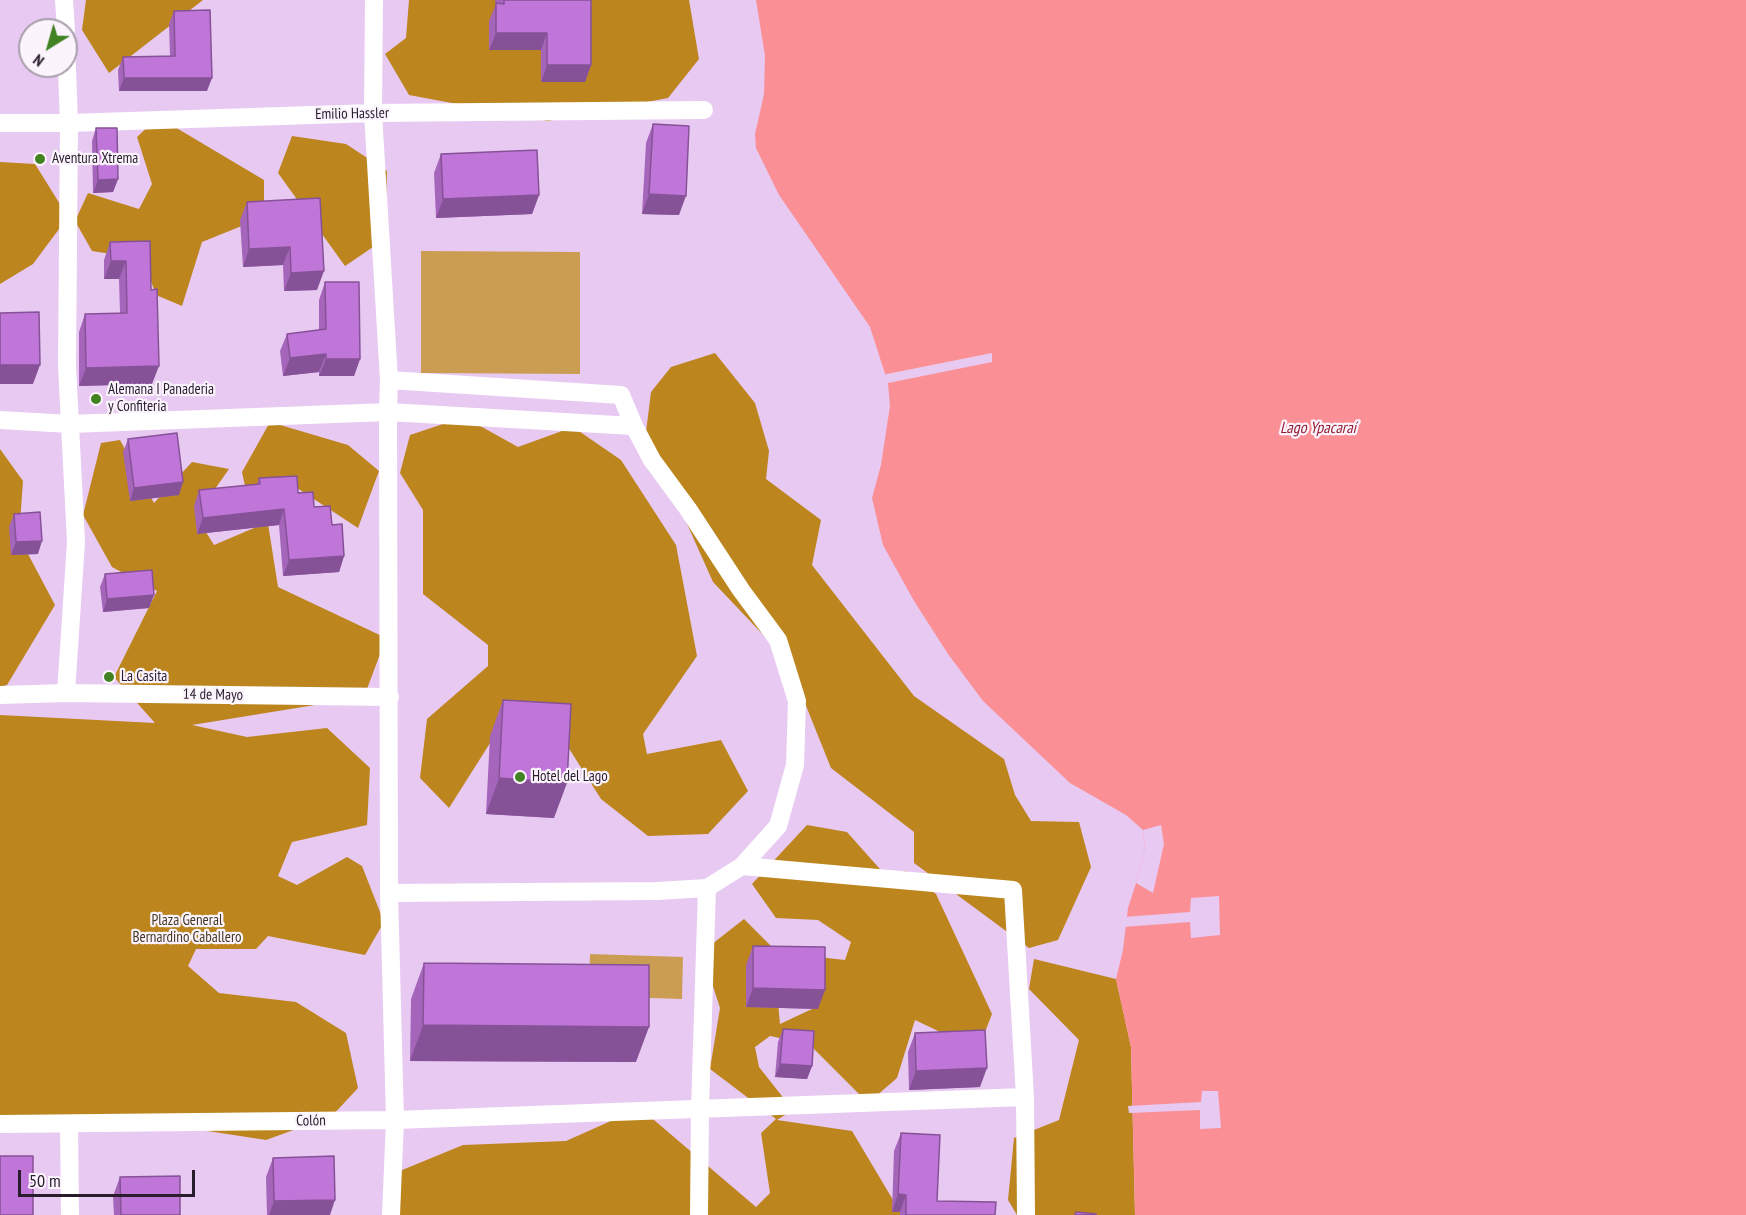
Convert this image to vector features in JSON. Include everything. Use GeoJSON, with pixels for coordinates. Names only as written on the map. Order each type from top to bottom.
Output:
{"type":"FeatureCollection","features":[{"type":"Feature","properties":{"kind":"street"},"geometry":{"type":"LineString","coordinates":[[64,0],[65,18]]}},
{"type":"Feature","properties":{"kind":"street"},"geometry":{"type":"LineString","coordinates":[[374,0],[373,113],[389,380],[389,893],[395,1120],[391,1215]]}},
{"type":"Feature","properties":{"kind":"street"},"geometry":{"type":"LineString","coordinates":[[66,693],[76,542],[67,366],[67,78]]}},
{"type":"Feature","properties":{"kind":"street","name":"Emilio Hassler"},"geometry":{"type":"LineString","coordinates":[[0,123],[69,123],[373,113],[704,110]]}},
{"type":"Feature","properties":{"kind":"street"},"geometry":{"type":"LineString","coordinates":[[389,380],[621,395],[651,459],[778,640],[797,701],[795,765],[777,826],[742,866],[707,888],[657,891],[389,893]]}},
{"type":"Feature","properties":{"kind":"street"},"geometry":{"type":"LineString","coordinates":[[0,420],[70,424],[388,412],[634,426]]}},
{"type":"Feature","properties":{"kind":"street","name":"14 de Mayo"},"geometry":{"type":"LineString","coordinates":[[0,695],[66,693],[390,697]]}},
{"type":"Feature","properties":{"kind":"street"},"geometry":{"type":"LineString","coordinates":[[742,866],[1013,890],[1025,1097],[1026,1215]]}},
{"type":"Feature","properties":{"kind":"street"},"geometry":{"type":"LineString","coordinates":[[699,1215],[707,888]]}},
{"type":"Feature","properties":{"kind":"street","name":"Colón"},"geometry":{"type":"LineString","coordinates":[[0,1124],[395,1120],[1025,1097]]}},
{"type":"Feature","properties":{"kind":"street"},"geometry":{"type":"LineString","coordinates":[[69,1124],[70,1215]]}},
{"type":"Feature","properties":{"kind":"shaded area"},"geometry":{"type":"Polygon","coordinates":[[[421,251],[580,252],[580,374],[421,373],[421,251]]]}},
{"type":"Feature","properties":{"kind":"shaded area"},"geometry":{"type":"Polygon","coordinates":[[[590,954],[683,957],[682,999],[589,996],[590,954]]]}},
{"type":"Feature","properties":{"kind":"green space"},"geometry":{"type":"Polygon","coordinates":[[[86,0],[203,0],[109,73],[82,30],[86,0]]]}},
{"type":"Feature","properties":{"kind":"green space"},"geometry":{"type":"Polygon","coordinates":[[[409,0],[689,0],[699,59],[668,98],[548,121],[409,95],[385,54],[406,38],[409,0]]]}},
{"type":"Feature","properties":{"kind":"green space"},"geometry":{"type":"Polygon","coordinates":[[[158,117],[264,180],[264,217],[202,242],[182,306],[156,295],[143,259],[92,251],[75,221],[88,193],[139,209],[152,184],[137,137],[158,117]]]}},
{"type":"Feature","properties":{"kind":"green space"},"geometry":{"type":"Polygon","coordinates":[[[292,136],[346,144],[387,171],[385,239],[345,266],[278,173],[292,136]]]}},
{"type":"Feature","properties":{"kind":"green space"},"geometry":{"type":"Polygon","coordinates":[[[0,162],[35,164],[68,217],[33,264],[0,284],[0,162]]]}},
{"type":"Feature","properties":{"kind":"green space"},"geometry":{"type":"Polygon","coordinates":[[[715,353],[755,403],[769,451],[766,479],[821,520],[812,565],[914,696],[1004,759],[1015,795],[1031,821],[1079,822],[1091,867],[1058,940],[1029,948],[914,863],[914,832],[831,768],[788,661],[713,582],[646,432],[651,392],[671,367],[715,353]]]}},
{"type":"Feature","properties":{"kind":"green space"},"geometry":{"type":"Polygon","coordinates":[[[464,417],[518,447],[573,427],[621,460],[676,545],[697,656],[643,734],[647,754],[721,740],[748,791],[708,834],[648,836],[601,799],[556,728],[504,721],[449,808],[420,778],[427,719],[488,666],[488,645],[423,594],[423,510],[400,473],[410,435],[464,417]]]}},
{"type":"Feature","properties":{"kind":"green space","name":"Plaza General Bernardino Caballero"},"geometry":{"type":"Polygon","coordinates":[[[270,422],[348,445],[379,471],[358,528],[294,486],[266,511],[278,587],[386,638],[364,697],[192,725],[247,737],[327,728],[370,768],[367,825],[292,842],[278,876],[297,885],[347,857],[362,866],[384,922],[365,955],[268,936],[256,949],[196,949],[188,966],[219,993],[296,1002],[346,1033],[358,1088],[332,1116],[266,1140],[123,1118],[0,1119],[0,715],[155,723],[114,677],[157,591],[112,567],[83,515],[101,443],[120,440],[154,503],[192,462],[229,469],[196,516],[214,545],[254,528],[242,472],[270,422]]]}},
{"type":"Feature","properties":{"kind":"green space"},"geometry":{"type":"Polygon","coordinates":[[[0,449],[23,481],[19,537],[55,605],[7,685],[0,687],[0,449]]]}},
{"type":"Feature","properties":{"kind":"green space"},"geometry":{"type":"Polygon","coordinates":[[[807,825],[847,832],[887,877],[906,871],[936,894],[992,1014],[978,1050],[915,1020],[897,1078],[868,1103],[809,1044],[770,1036],[755,1047],[759,1067],[793,1110],[777,1120],[852,1131],[902,1215],[384,1215],[390,1175],[463,1145],[566,1141],[640,1108],[756,1207],[770,1193],[761,1133],[776,1119],[710,1069],[720,1008],[702,952],[744,919],[773,948],[780,1024],[812,1009],[792,954],[845,960],[851,942],[818,920],[776,918],[752,884],[807,825]]]}},
{"type":"Feature","properties":{"kind":"green space"},"geometry":{"type":"Polygon","coordinates":[[[1034,959],[1116,979],[1131,1047],[1135,1215],[1017,1215],[1008,1200],[1014,1138],[1059,1120],[1079,1040],[1029,989],[1034,959]]]}},
{"type":"Feature","properties":{"kind":"water","name":"Lago Ypacaraí"},"geometry":{"type":"Polygon","coordinates":[[[756,0],[1746,0],[1746,1215],[1135,1215],[1131,1047],[1116,979],[1123,950],[1128,908],[1145,848],[1143,830],[1126,815],[1070,783],[983,701],[948,654],[914,601],[883,545],[872,498],[881,465],[890,406],[888,383],[870,327],[779,195],[756,148],[755,134],[764,94],[765,56],[756,0]]]}},
{"type":"Feature","properties":{"kind":"pier"},"geometry":{"type":"Polygon","coordinates":[[[992,353],[992,362],[885,384],[882,375],[992,353]]]}},
{"type":"Feature","properties":{"kind":"pier"},"geometry":{"type":"Polygon","coordinates":[[[1161,825],[1164,844],[1153,893],[1136,883],[1145,848],[1143,830],[1161,825]]]}},
{"type":"Feature","properties":{"kind":"pier"},"geometry":{"type":"Polygon","coordinates":[[[1219,896],[1220,935],[1191,938],[1190,922],[1123,927],[1124,917],[1190,912],[1191,898],[1219,896]]]}},
{"type":"Feature","properties":{"kind":"pier"},"geometry":{"type":"Polygon","coordinates":[[[1202,1091],[1218,1091],[1221,1128],[1200,1129],[1200,1110],[1129,1113],[1128,1106],[1201,1102],[1202,1091]]]}},
{"type":"Feature","properties":{"kind":"building"},"geometry":{"type":"Polygon","coordinates":[[[504,0],[591,0],[591,65],[547,65],[547,33],[496,33],[496,3],[504,4],[504,0]]]}},
{"type":"Feature","properties":{"kind":"building"},"geometry":{"type":"Polygon","coordinates":[[[210,10],[212,78],[124,78],[123,57],[175,56],[174,11],[210,10]]]}},
{"type":"Feature","properties":{"kind":"building"},"geometry":{"type":"Polygon","coordinates":[[[653,124],[689,126],[686,196],[649,194],[653,124]]]}},
{"type":"Feature","properties":{"kind":"building"},"geometry":{"type":"Polygon","coordinates":[[[96,128],[117,128],[118,179],[98,180],[96,128]]]}},
{"type":"Feature","properties":{"kind":"building"},"geometry":{"type":"Polygon","coordinates":[[[537,150],[539,195],[443,199],[441,154],[537,150]]]}},
{"type":"Feature","properties":{"kind":"building"},"geometry":{"type":"Polygon","coordinates":[[[320,198],[324,271],[291,273],[290,247],[249,249],[247,202],[320,198]]]}},
{"type":"Feature","properties":{"kind":"building"},"geometry":{"type":"Polygon","coordinates":[[[150,241],[151,290],[157,289],[159,366],[86,368],[85,314],[127,313],[126,261],[111,261],[110,242],[150,241]]]}},
{"type":"Feature","properties":{"kind":"building"},"geometry":{"type":"Polygon","coordinates":[[[325,282],[359,282],[360,359],[326,359],[326,354],[290,358],[287,334],[326,329],[325,282]]]}},
{"type":"Feature","properties":{"kind":"building"},"geometry":{"type":"Polygon","coordinates":[[[39,312],[40,365],[0,365],[0,313],[39,312]]]}},
{"type":"Feature","properties":{"kind":"building"},"geometry":{"type":"Polygon","coordinates":[[[177,433],[183,482],[134,488],[128,439],[177,433]]]}},
{"type":"Feature","properties":{"kind":"building"},"geometry":{"type":"Polygon","coordinates":[[[297,476],[298,493],[313,492],[314,507],[330,506],[332,525],[342,524],[344,556],[289,560],[284,509],[203,518],[199,490],[260,484],[259,478],[297,476]]]}},
{"type":"Feature","properties":{"kind":"building"},"geometry":{"type":"Polygon","coordinates":[[[40,512],[42,541],[16,542],[14,514],[40,512]]]}},
{"type":"Feature","properties":{"kind":"building"},"geometry":{"type":"Polygon","coordinates":[[[152,570],[154,595],[107,599],[105,574],[152,570]]]}},
{"type":"Feature","properties":{"kind":"building"},"geometry":{"type":"Polygon","coordinates":[[[503,700],[571,704],[567,783],[499,778],[503,700]]]}},
{"type":"Feature","properties":{"kind":"building"},"geometry":{"type":"Polygon","coordinates":[[[753,946],[825,947],[825,990],[753,988],[753,946]]]}},
{"type":"Feature","properties":{"kind":"building"},"geometry":{"type":"Polygon","coordinates":[[[424,963],[649,965],[649,1027],[423,1025],[424,963]]]}},
{"type":"Feature","properties":{"kind":"building"},"geometry":{"type":"Polygon","coordinates":[[[783,1029],[814,1031],[812,1066],[780,1064],[783,1029]]]}},
{"type":"Feature","properties":{"kind":"building"},"geometry":{"type":"Polygon","coordinates":[[[985,1030],[987,1068],[916,1071],[915,1033],[985,1030]]]}},
{"type":"Feature","properties":{"kind":"building"},"geometry":{"type":"Polygon","coordinates":[[[901,1133],[940,1135],[937,1201],[996,1202],[995,1215],[906,1215],[906,1195],[898,1194],[901,1133]]]}},
{"type":"Feature","properties":{"kind":"building"},"geometry":{"type":"Polygon","coordinates":[[[0,1156],[33,1156],[33,1215],[0,1215],[0,1156]]]}},
{"type":"Feature","properties":{"kind":"building"},"geometry":{"type":"Polygon","coordinates":[[[334,1156],[335,1200],[274,1201],[273,1158],[334,1156]]]}},
{"type":"Feature","properties":{"kind":"building"},"geometry":{"type":"Polygon","coordinates":[[[180,1176],[180,1215],[121,1215],[120,1177],[180,1176]]]}},
{"type":"Feature","properties":{"kind":"building"},"geometry":{"type":"Polygon","coordinates":[[[1076,1212],[1096,1214],[1096,1215],[1075,1215],[1076,1212]]]}},
{"type":"Feature","properties":{"kind":"place","name":"Aventura Xtrema"},"geometry":{"type":"Point","coordinates":[40,159]}},
{"type":"Feature","properties":{"kind":"place","name":"Alemana I Panaderia y Confiteria"},"geometry":{"type":"Point","coordinates":[96,399]}},
{"type":"Feature","properties":{"kind":"place","name":"La Casita"},"geometry":{"type":"Point","coordinates":[109,677]}},
{"type":"Feature","properties":{"kind":"place","name":"Hotel del Lago"},"geometry":{"type":"Point","coordinates":[520,777]}}]}
